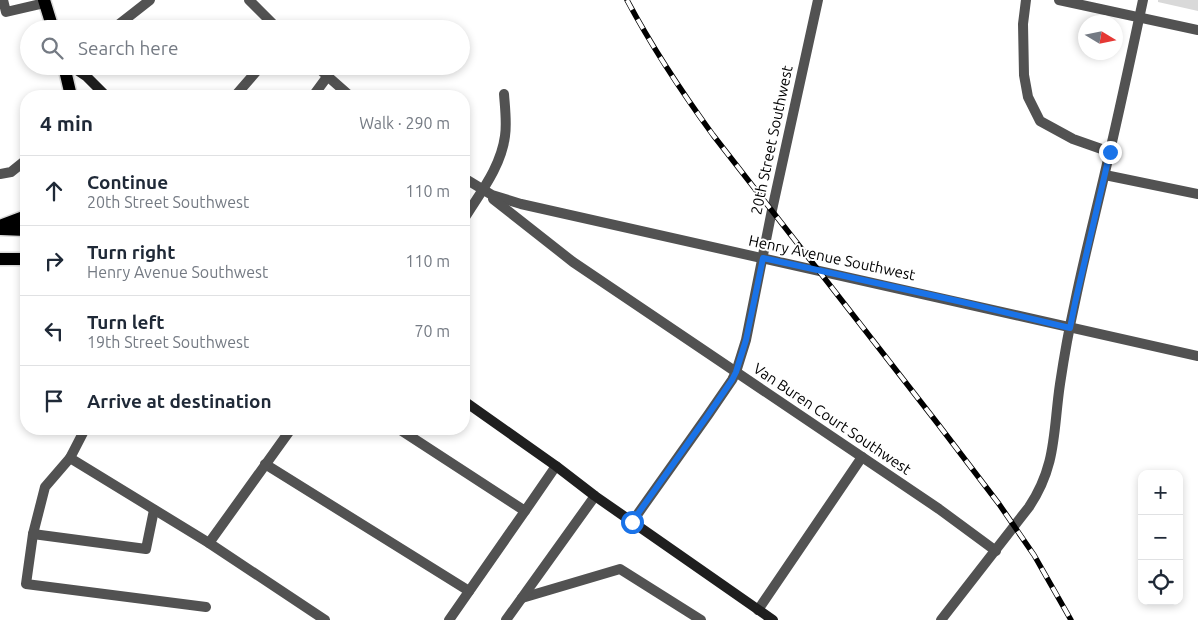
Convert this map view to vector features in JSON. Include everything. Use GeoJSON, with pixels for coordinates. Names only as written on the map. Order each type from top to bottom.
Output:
{"type":"FeatureCollection","features":[{"type":"Feature","properties":{"kind":"main road"},"geometry":{"type":"LineString","coordinates":[[45,1],[50,20]]}},
{"type":"Feature","properties":{"kind":"main road"},"geometry":{"type":"LineString","coordinates":[[66,75],[70,90]]}},
{"type":"Feature","properties":{"kind":"main road"},"geometry":{"type":"LineString","coordinates":[[84,75],[100,90]]}},
{"type":"Feature","properties":{"kind":"main road"},"geometry":{"type":"LineString","coordinates":[[0,228],[20,219]]}},
{"type":"Feature","properties":{"kind":"main road"},"geometry":{"type":"LineString","coordinates":[[0,228],[20,230]]}},
{"type":"Feature","properties":{"kind":"main road"},"geometry":{"type":"LineString","coordinates":[[0,259],[20,259]]}},
{"type":"Feature","properties":{"kind":"main road"},"geometry":{"type":"LineString","coordinates":[[470,405],[595,496],[773,620]]}},
{"type":"Feature","properties":{"kind":"street"},"geometry":{"type":"LineString","coordinates":[[3,0],[3,11],[45,1]]}},
{"type":"Feature","properties":{"kind":"street"},"geometry":{"type":"LineString","coordinates":[[124,20],[150,0]]}},
{"type":"Feature","properties":{"kind":"street"},"geometry":{"type":"LineString","coordinates":[[249,0],[269,20]]}},
{"type":"Feature","properties":{"kind":"street","name":"20th Street Southwest"},"geometry":{"type":"LineString","coordinates":[[632,522],[736,372],[746,340],[818,0]]}},
{"type":"Feature","properties":{"kind":"street"},"geometry":{"type":"LineString","coordinates":[[1026,0],[1023,24],[1024,75],[1028,97],[1040,121],[1074,139],[1110,152]]}},
{"type":"Feature","properties":{"kind":"street"},"geometry":{"type":"LineString","coordinates":[[1058,0],[1198,30]]}},
{"type":"Feature","properties":{"kind":"street"},"geometry":{"type":"LineString","coordinates":[[941,620],[1029,507],[1041,488],[1051,459],[1060,384],[1075,303],[1143,0]]}},
{"type":"Feature","properties":{"kind":"street"},"geometry":{"type":"LineString","coordinates":[[240,90],[254,75]]}},
{"type":"Feature","properties":{"kind":"street"},"geometry":{"type":"LineString","coordinates":[[317,90],[327,77],[343,90]]}},
{"type":"Feature","properties":{"kind":"street"},"geometry":{"type":"LineString","coordinates":[[470,209],[496,167],[502,153],[506,125],[504,94]]}},
{"type":"Feature","properties":{"kind":"street"},"geometry":{"type":"LineString","coordinates":[[0,174],[11,172],[20,165]]}},
{"type":"Feature","properties":{"kind":"street"},"geometry":{"type":"LineString","coordinates":[[1105,174],[1198,194]]}},
{"type":"Feature","properties":{"kind":"street","name":"Henry Avenue Southwest"},"geometry":{"type":"LineString","coordinates":[[470,182],[492,195],[520,204],[1198,356]]}},
{"type":"Feature","properties":{"kind":"street","name":"Van Buren Court Southwest"},"geometry":{"type":"LineString","coordinates":[[482,190],[573,262],[939,509],[996,551]]}},
{"type":"Feature","properties":{"kind":"street"},"geometry":{"type":"LineString","coordinates":[[82,435],[70,458],[44,487],[33,534],[26,584],[206,607]]}},
{"type":"Feature","properties":{"kind":"street"},"geometry":{"type":"LineString","coordinates":[[209,543],[287,435]]}},
{"type":"Feature","properties":{"kind":"street"},"geometry":{"type":"LineString","coordinates":[[408,435],[525,511]]}},
{"type":"Feature","properties":{"kind":"street"},"geometry":{"type":"LineString","coordinates":[[758,610],[862,457]]}},
{"type":"Feature","properties":{"kind":"street"},"geometry":{"type":"LineString","coordinates":[[70,458],[209,543],[325,620]]}},
{"type":"Feature","properties":{"kind":"street"},"geometry":{"type":"LineString","coordinates":[[265,464],[469,591]]}},
{"type":"Feature","properties":{"kind":"street"},"geometry":{"type":"LineString","coordinates":[[450,620],[556,466]]}},
{"type":"Feature","properties":{"kind":"street"},"geometry":{"type":"LineString","coordinates":[[506,620],[595,496]]}},
{"type":"Feature","properties":{"kind":"street"},"geometry":{"type":"LineString","coordinates":[[33,534],[146,549],[154,510]]}},
{"type":"Feature","properties":{"kind":"street"},"geometry":{"type":"LineString","coordinates":[[522,598],[620,569],[701,620]]}},
{"type":"Feature","properties":{"kind":"shaded area"},"geometry":{"type":"Polygon","coordinates":[[[1158,0],[1198,0],[1198,11],[1158,2],[1158,0]]]}},
{"type":"Feature","properties":{"kind":"railway"},"geometry":{"type":"LineString","coordinates":[[627,0],[667,69],[713,135],[999,504],[1034,555],[1071,620]]}},
{"type":"Feature","properties":{"kind":"route"},"geometry":{"type":"LineString","coordinates":[[632,522],[736,372],[746,340],[763,258],[1070,328],[1110,152]]}}]}
